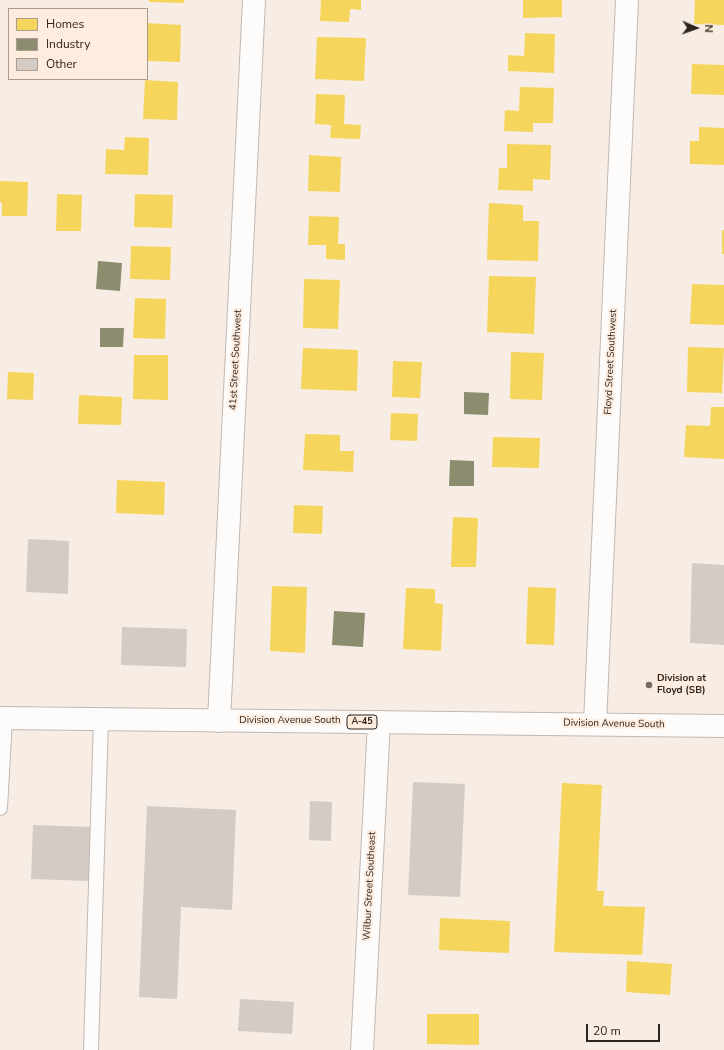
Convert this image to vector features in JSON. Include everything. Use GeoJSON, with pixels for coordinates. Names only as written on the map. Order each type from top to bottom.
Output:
{"type":"FeatureCollection","features":[{"type":"Feature","properties":{"kind":"street","name":"41st Street Southwest"},"geometry":{"type":"LineString","coordinates":[[219,720],[254,0]]}},
{"type":"Feature","properties":{"kind":"street","name":"Floyd Street Southwest"},"geometry":{"type":"LineString","coordinates":[[595,724],[627,0]]}},
{"type":"Feature","properties":{"kind":"street","name":"Division Avenue South"},"geometry":{"type":"LineString","coordinates":[[2,718],[724,726]]}},
{"type":"Feature","properties":{"kind":"street","name":"Wilbur Street Southeast"},"geometry":{"type":"LineString","coordinates":[[362,1050],[378,722]]}},
{"type":"Feature","properties":{"kind":"lane"},"geometry":{"type":"LineString","coordinates":[[0,808],[2,718]]}},
{"type":"Feature","properties":{"kind":"lane"},"geometry":{"type":"LineString","coordinates":[[91,1050],[101,719]]}},
{"type":"Feature","properties":{"kind":"building: Homes"},"geometry":{"type":"Polygon","coordinates":[[[149,0],[184,0],[184,3],[149,2],[149,0]]]}},
{"type":"Feature","properties":{"kind":"building: Homes"},"geometry":{"type":"Polygon","coordinates":[[[321,0],[361,0],[361,10],[350,9],[349,22],[320,21],[321,0]]]}},
{"type":"Feature","properties":{"kind":"building: Homes"},"geometry":{"type":"Polygon","coordinates":[[[523,0],[562,0],[562,17],[523,18],[523,0]]]}},
{"type":"Feature","properties":{"kind":"building: Homes"},"geometry":{"type":"Polygon","coordinates":[[[695,0],[724,0],[724,25],[694,24],[695,0]]]}},
{"type":"Feature","properties":{"kind":"building: Homes"},"geometry":{"type":"Polygon","coordinates":[[[148,23],[181,25],[180,62],[148,61],[148,23]]]}},
{"type":"Feature","properties":{"kind":"building: Homes"},"geometry":{"type":"Polygon","coordinates":[[[525,33],[555,34],[554,73],[508,71],[508,55],[524,56],[525,33]]]}},
{"type":"Feature","properties":{"kind":"building: Homes"},"geometry":{"type":"Polygon","coordinates":[[[317,37],[366,38],[364,81],[315,79],[317,37]]]}},
{"type":"Feature","properties":{"kind":"building: Homes"},"geometry":{"type":"Polygon","coordinates":[[[692,64],[724,65],[724,95],[691,94],[692,64]]]}},
{"type":"Feature","properties":{"kind":"building: Homes"},"geometry":{"type":"Polygon","coordinates":[[[145,80],[178,82],[177,120],[143,119],[145,80]]]}},
{"type":"Feature","properties":{"kind":"building: Homes"},"geometry":{"type":"Polygon","coordinates":[[[520,87],[554,88],[553,123],[533,123],[533,132],[504,131],[505,110],[519,111],[520,87]]]}},
{"type":"Feature","properties":{"kind":"building: Homes"},"geometry":{"type":"Polygon","coordinates":[[[316,94],[345,95],[344,124],[361,125],[360,139],[330,138],[331,125],[315,124],[316,94]]]}},
{"type":"Feature","properties":{"kind":"building: Homes"},"geometry":{"type":"Polygon","coordinates":[[[699,127],[724,128],[724,165],[690,164],[690,141],[699,141],[699,127]]]}},
{"type":"Feature","properties":{"kind":"building: Homes"},"geometry":{"type":"Polygon","coordinates":[[[125,137],[149,138],[148,175],[105,174],[106,149],[124,150],[125,137]]]}},
{"type":"Feature","properties":{"kind":"building: Homes"},"geometry":{"type":"Polygon","coordinates":[[[507,144],[551,145],[550,180],[533,179],[533,191],[498,190],[499,168],[507,168],[507,144]]]}},
{"type":"Feature","properties":{"kind":"building: Homes"},"geometry":{"type":"Polygon","coordinates":[[[309,155],[341,157],[340,192],[308,191],[309,155]]]}},
{"type":"Feature","properties":{"kind":"building: Homes"},"geometry":{"type":"Polygon","coordinates":[[[0,181],[28,182],[27,216],[2,216],[0,181]]]}},
{"type":"Feature","properties":{"kind":"building: Homes"},"geometry":{"type":"Polygon","coordinates":[[[57,194],[82,195],[81,231],[56,231],[57,194]]]}},
{"type":"Feature","properties":{"kind":"building: Homes"},"geometry":{"type":"Polygon","coordinates":[[[135,194],[173,195],[172,228],[134,227],[135,194]]]}},
{"type":"Feature","properties":{"kind":"building: Homes"},"geometry":{"type":"Polygon","coordinates":[[[489,203],[523,205],[523,221],[539,221],[538,261],[487,260],[489,203]]]}},
{"type":"Feature","properties":{"kind":"building: Homes"},"geometry":{"type":"Polygon","coordinates":[[[309,216],[339,217],[338,244],[345,244],[345,260],[326,259],[326,245],[308,245],[309,216]]]}},
{"type":"Feature","properties":{"kind":"building: Homes"},"geometry":{"type":"Polygon","coordinates":[[[722,230],[724,230],[724,254],[722,254],[722,230]]]}},
{"type":"Feature","properties":{"kind":"building: Homes"},"geometry":{"type":"Polygon","coordinates":[[[131,246],[171,247],[170,280],[130,279],[131,246]]]}},
{"type":"Feature","properties":{"kind":"building: Homes"},"geometry":{"type":"Polygon","coordinates":[[[489,276],[536,277],[534,334],[487,332],[489,276]]]}},
{"type":"Feature","properties":{"kind":"building: Homes"},"geometry":{"type":"Polygon","coordinates":[[[304,279],[340,280],[338,329],[303,328],[304,279]]]}},
{"type":"Feature","properties":{"kind":"building: Homes"},"geometry":{"type":"Polygon","coordinates":[[[692,284],[724,285],[724,325],[690,324],[692,284]]]}},
{"type":"Feature","properties":{"kind":"building: Homes"},"geometry":{"type":"Polygon","coordinates":[[[135,298],[166,299],[165,339],[133,338],[135,298]]]}},
{"type":"Feature","properties":{"kind":"building: Homes"},"geometry":{"type":"Polygon","coordinates":[[[688,347],[724,348],[722,393],[687,392],[688,347]]]}},
{"type":"Feature","properties":{"kind":"building: Homes"},"geometry":{"type":"Polygon","coordinates":[[[303,348],[358,350],[357,391],[301,389],[303,348]]]}},
{"type":"Feature","properties":{"kind":"building: Homes"},"geometry":{"type":"Polygon","coordinates":[[[511,352],[544,353],[542,400],[510,399],[511,352]]]}},
{"type":"Feature","properties":{"kind":"building: Homes"},"geometry":{"type":"Polygon","coordinates":[[[134,355],[168,355],[168,400],[133,399],[134,355]]]}},
{"type":"Feature","properties":{"kind":"building: Homes"},"geometry":{"type":"Polygon","coordinates":[[[393,361],[422,362],[420,398],[392,397],[393,361]]]}},
{"type":"Feature","properties":{"kind":"building: Homes"},"geometry":{"type":"Polygon","coordinates":[[[8,372],[34,373],[33,400],[7,399],[8,372]]]}},
{"type":"Feature","properties":{"kind":"building: Homes"},"geometry":{"type":"Polygon","coordinates":[[[79,395],[122,397],[121,425],[78,424],[79,395]]]}},
{"type":"Feature","properties":{"kind":"building: Homes"},"geometry":{"type":"Polygon","coordinates":[[[711,407],[724,407],[724,459],[684,457],[686,425],[710,426],[711,407]]]}},
{"type":"Feature","properties":{"kind":"building: Homes"},"geometry":{"type":"Polygon","coordinates":[[[391,413],[418,414],[417,441],[390,440],[391,413]]]}},
{"type":"Feature","properties":{"kind":"building: Homes"},"geometry":{"type":"Polygon","coordinates":[[[305,434],[340,435],[340,451],[354,451],[353,472],[303,470],[305,434]]]}},
{"type":"Feature","properties":{"kind":"building: Homes"},"geometry":{"type":"Polygon","coordinates":[[[493,437],[540,438],[539,468],[492,467],[493,437]]]}},
{"type":"Feature","properties":{"kind":"building: Homes"},"geometry":{"type":"Polygon","coordinates":[[[117,480],[165,482],[164,515],[116,513],[117,480]]]}},
{"type":"Feature","properties":{"kind":"building: Homes"},"geometry":{"type":"Polygon","coordinates":[[[294,505],[323,506],[322,534],[293,533],[294,505]]]}},
{"type":"Feature","properties":{"kind":"building: Homes"},"geometry":{"type":"Polygon","coordinates":[[[453,517],[478,518],[476,567],[451,567],[453,517]]]}},
{"type":"Feature","properties":{"kind":"building: Homes"},"geometry":{"type":"Polygon","coordinates":[[[272,586],[307,587],[305,653],[270,651],[272,586]]]}},
{"type":"Feature","properties":{"kind":"building: Homes"},"geometry":{"type":"Polygon","coordinates":[[[528,587],[556,588],[554,645],[526,644],[528,587]]]}},
{"type":"Feature","properties":{"kind":"building: Homes"},"geometry":{"type":"Polygon","coordinates":[[[406,588],[435,589],[435,603],[443,604],[441,651],[403,649],[406,588]]]}},
{"type":"Feature","properties":{"kind":"building: Homes"},"geometry":{"type":"Polygon","coordinates":[[[562,783],[602,785],[597,891],[604,891],[603,906],[645,907],[642,955],[554,952],[562,783]]]}},
{"type":"Feature","properties":{"kind":"building: Homes"},"geometry":{"type":"Polygon","coordinates":[[[440,918],[510,921],[509,953],[439,950],[440,918]]]}},
{"type":"Feature","properties":{"kind":"building: Homes"},"geometry":{"type":"Polygon","coordinates":[[[627,961],[672,964],[670,995],[626,992],[627,961]]]}},
{"type":"Feature","properties":{"kind":"building: Homes"},"geometry":{"type":"Polygon","coordinates":[[[427,1014],[479,1014],[479,1045],[427,1044],[427,1014]]]}},
{"type":"Feature","properties":{"kind":"building: Industry"},"geometry":{"type":"Polygon","coordinates":[[[98,261],[122,263],[120,291],[96,289],[98,261]]]}},
{"type":"Feature","properties":{"kind":"building: Industry"},"geometry":{"type":"Polygon","coordinates":[[[100,328],[124,328],[123,347],[100,347],[100,328]]]}},
{"type":"Feature","properties":{"kind":"building: Industry"},"geometry":{"type":"Polygon","coordinates":[[[464,392],[489,393],[488,415],[464,414],[464,392]]]}},
{"type":"Feature","properties":{"kind":"building: Industry"},"geometry":{"type":"Polygon","coordinates":[[[450,460],[474,461],[474,486],[449,486],[450,460]]]}},
{"type":"Feature","properties":{"kind":"building: Industry"},"geometry":{"type":"Polygon","coordinates":[[[334,611],[365,613],[363,647],[332,645],[334,611]]]}},
{"type":"Feature","properties":{"kind":"building: Other"},"geometry":{"type":"Polygon","coordinates":[[[28,539],[69,541],[68,594],[26,592],[28,539]]]}},
{"type":"Feature","properties":{"kind":"building: Other"},"geometry":{"type":"Polygon","coordinates":[[[692,563],[724,565],[724,645],[690,643],[692,563]]]}},
{"type":"Feature","properties":{"kind":"building: Other"},"geometry":{"type":"Polygon","coordinates":[[[122,627],[187,629],[186,667],[121,665],[122,627]]]}},
{"type":"Feature","properties":{"kind":"building: Other"},"geometry":{"type":"Polygon","coordinates":[[[413,782],[465,784],[460,897],[408,895],[413,782]]]}},
{"type":"Feature","properties":{"kind":"building: Other"},"geometry":{"type":"Polygon","coordinates":[[[310,801],[332,802],[331,841],[309,840],[310,801]]]}},
{"type":"Feature","properties":{"kind":"building: Other"},"geometry":{"type":"Polygon","coordinates":[[[147,806],[236,810],[232,910],[181,907],[177,999],[139,997],[147,806]]]}},
{"type":"Feature","properties":{"kind":"building: Other"},"geometry":{"type":"Polygon","coordinates":[[[33,825],[91,827],[89,881],[31,879],[33,825]]]}},
{"type":"Feature","properties":{"kind":"building: Other"},"geometry":{"type":"Polygon","coordinates":[[[240,999],[294,1002],[292,1034],[238,1031],[240,999]]]}},
{"type":"Feature","properties":{"kind":"place","name":"Division at Floyd (SB)"},"geometry":{"type":"Point","coordinates":[649,685]}}]}
